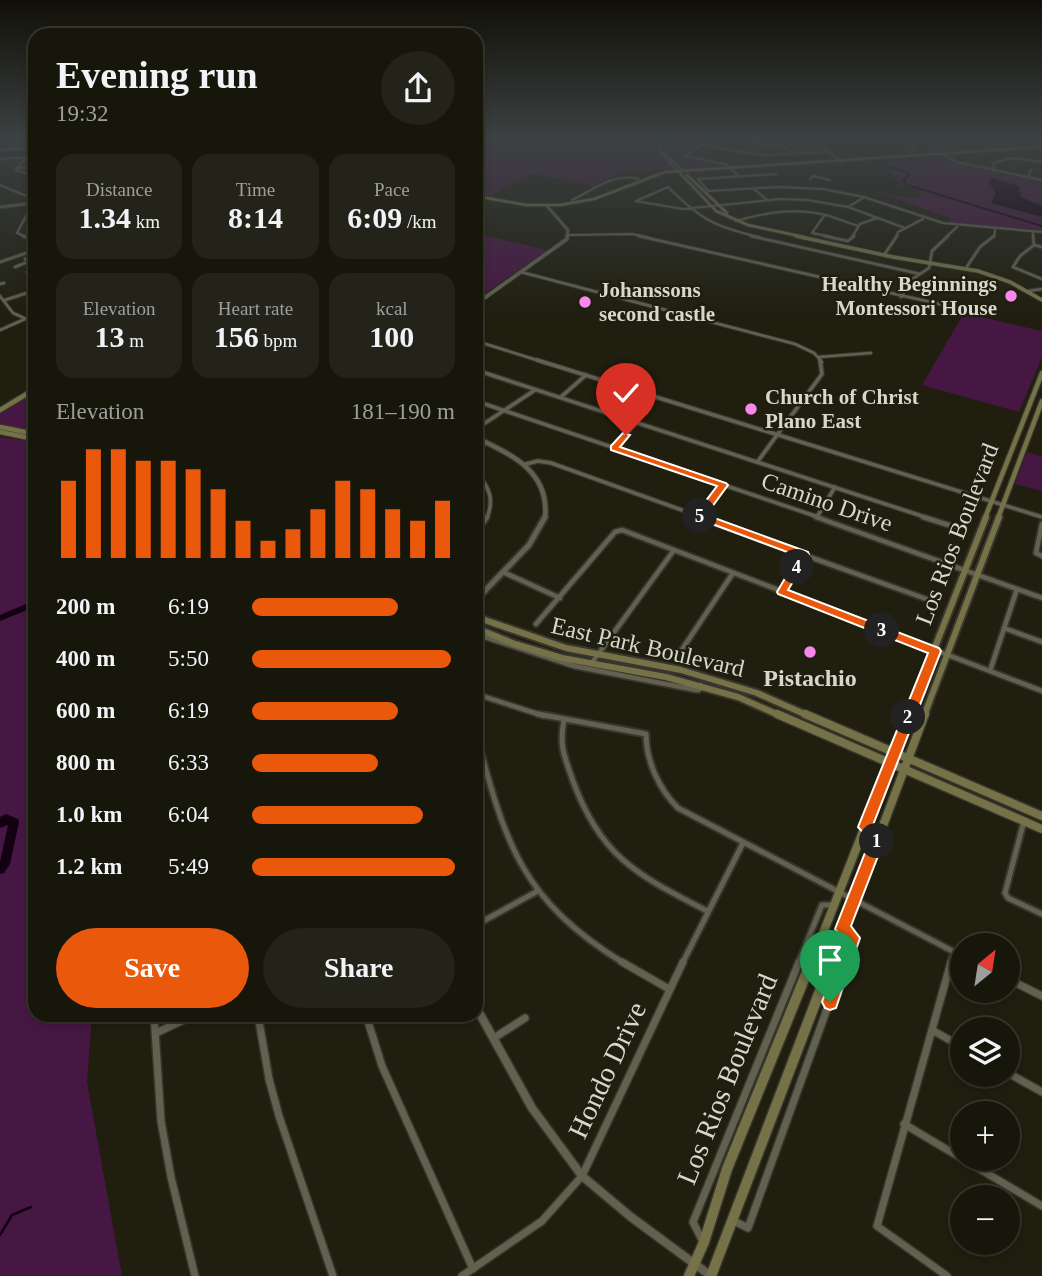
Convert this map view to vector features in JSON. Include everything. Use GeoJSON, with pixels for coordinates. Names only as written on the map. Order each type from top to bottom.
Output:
{"type":"FeatureCollection","features":[{"type":"Feature","properties":{"kind":"main road"},"geometry":{"type":"LineString","coordinates":[[592,201],[601,198]]}},
{"type":"Feature","properties":{"kind":"main road"},"geometry":{"type":"LineString","coordinates":[[483,199],[514,205],[546,206],[605,198]]}},
{"type":"Feature","properties":{"kind":"main road"},"geometry":{"type":"LineString","coordinates":[[703,198],[710,206],[739,220],[885,254],[996,273],[1034,290],[1042,297]]}},
{"type":"Feature","properties":{"kind":"main road"},"geometry":{"type":"LineString","coordinates":[[709,198],[739,220]]}},
{"type":"Feature","properties":{"kind":"main road"},"geometry":{"type":"LineString","coordinates":[[967,266],[1003,278],[1042,297]]}},
{"type":"Feature","properties":{"kind":"main road","name":"Los Rios Boulevard"},"geometry":{"type":"LineString","coordinates":[[688,1276],[704,1242],[727,1169],[935,651],[1042,373]]}},
{"type":"Feature","properties":{"kind":"main road"},"geometry":{"type":"LineString","coordinates":[[0,408],[28,392]]}},
{"type":"Feature","properties":{"kind":"main road","name":"Los Rios Boulevard"},"geometry":{"type":"LineString","coordinates":[[711,1276],[979,574],[1042,401]]}},
{"type":"Feature","properties":{"kind":"main road"},"geometry":{"type":"LineString","coordinates":[[0,430],[28,436]]}},
{"type":"Feature","properties":{"kind":"main road"},"geometry":{"type":"LineString","coordinates":[[1012,450],[1023,452]]}},
{"type":"Feature","properties":{"kind":"main road"},"geometry":{"type":"LineString","coordinates":[[1005,469],[1004,481],[1011,485]]}},
{"type":"Feature","properties":{"kind":"main road","name":"East Park Boulevard"},"geometry":{"type":"LineString","coordinates":[[483,620],[539,641],[594,655],[681,670],[757,693],[1042,816]]}},
{"type":"Feature","properties":{"kind":"main road","name":"East Park Boulevard"},"geometry":{"type":"LineString","coordinates":[[483,631],[533,650],[701,685],[754,702],[1042,829]]}},
{"type":"Feature","properties":{"kind":"main road"},"geometry":{"type":"LineString","coordinates":[[919,690],[932,695]]}},
{"type":"Feature","properties":{"kind":"main road"},"geometry":{"type":"LineString","coordinates":[[754,702],[757,693]]}},
{"type":"Feature","properties":{"kind":"main road"},"geometry":{"type":"LineString","coordinates":[[1025,820],[1027,810]]}},
{"type":"Feature","properties":{"kind":"main road"},"geometry":{"type":"LineString","coordinates":[[864,829],[878,838]]}},
{"type":"Feature","properties":{"kind":"street"},"geometry":{"type":"LineString","coordinates":[[572,200],[578,198]]}},
{"type":"Feature","properties":{"kind":"street"},"geometry":{"type":"LineString","coordinates":[[585,198],[592,201]]}},
{"type":"Feature","properties":{"kind":"street"},"geometry":{"type":"LineString","coordinates":[[642,198],[636,201],[689,209],[767,200],[807,200],[848,207],[905,228]]}},
{"type":"Feature","properties":{"kind":"street"},"geometry":{"type":"LineString","coordinates":[[678,198],[689,209],[732,231],[920,274]]}},
{"type":"Feature","properties":{"kind":"street"},"geometry":{"type":"LineString","coordinates":[[848,207],[863,198]]}},
{"type":"Feature","properties":{"kind":"street"},"geometry":{"type":"LineString","coordinates":[[866,198],[923,218],[958,226],[1042,232]]}},
{"type":"Feature","properties":{"kind":"street"},"geometry":{"type":"LineString","coordinates":[[0,207],[28,204]]}},
{"type":"Feature","properties":{"kind":"street"},"geometry":{"type":"LineString","coordinates":[[546,206],[566,227],[569,235]]}},
{"type":"Feature","properties":{"kind":"street"},"geometry":{"type":"LineString","coordinates":[[28,212],[17,233],[28,238]]}},
{"type":"Feature","properties":{"kind":"street"},"geometry":{"type":"LineString","coordinates":[[739,220],[801,212],[824,215],[859,226],[877,218]]}},
{"type":"Feature","properties":{"kind":"street"},"geometry":{"type":"LineString","coordinates":[[777,213],[784,218]]}},
{"type":"Feature","properties":{"kind":"street"},"geometry":{"type":"LineString","coordinates":[[824,215],[812,233],[848,241],[857,233],[859,226]]}},
{"type":"Feature","properties":{"kind":"street"},"geometry":{"type":"LineString","coordinates":[[885,254],[898,232],[923,218]]}},
{"type":"Feature","properties":{"kind":"street"},"geometry":{"type":"LineString","coordinates":[[901,296],[920,274],[929,268],[937,243],[958,226]]}},
{"type":"Feature","properties":{"kind":"street"},"geometry":{"type":"LineString","coordinates":[[967,266],[980,247],[995,236],[995,230]]}},
{"type":"Feature","properties":{"kind":"street"},"geometry":{"type":"LineString","coordinates":[[1032,232],[1036,239],[1034,245],[1020,256],[1013,267],[1042,279]]}},
{"type":"Feature","properties":{"kind":"street"},"geometry":{"type":"LineString","coordinates":[[569,235],[632,234],[957,308]]}},
{"type":"Feature","properties":{"kind":"street"},"geometry":{"type":"LineString","coordinates":[[483,299],[564,242],[569,235]]}},
{"type":"Feature","properties":{"kind":"street"},"geometry":{"type":"LineString","coordinates":[[791,246],[800,236]]}},
{"type":"Feature","properties":{"kind":"street"},"geometry":{"type":"LineString","coordinates":[[1034,245],[1042,247]]}},
{"type":"Feature","properties":{"kind":"street"},"geometry":{"type":"LineString","coordinates":[[0,262],[28,252]]}},
{"type":"Feature","properties":{"kind":"street"},"geometry":{"type":"LineString","coordinates":[[0,254],[11,258]]}},
{"type":"Feature","properties":{"kind":"street"},"geometry":{"type":"LineString","coordinates":[[15,267],[28,262]]}},
{"type":"Feature","properties":{"kind":"street"},"geometry":{"type":"LineString","coordinates":[[521,272],[795,344],[819,358],[824,366],[822,374],[758,461]]}},
{"type":"Feature","properties":{"kind":"street"},"geometry":{"type":"LineString","coordinates":[[1028,291],[1042,289]]}},
{"type":"Feature","properties":{"kind":"street"},"geometry":{"type":"LineString","coordinates":[[5,300],[27,293]]}},
{"type":"Feature","properties":{"kind":"street"},"geometry":{"type":"LineString","coordinates":[[0,296],[9,309],[28,320]]}},
{"type":"Feature","properties":{"kind":"street"},"geometry":{"type":"LineString","coordinates":[[0,330],[25,319]]}},
{"type":"Feature","properties":{"kind":"street"},"geometry":{"type":"LineString","coordinates":[[483,344],[1042,517]]}},
{"type":"Feature","properties":{"kind":"street"},"geometry":{"type":"LineString","coordinates":[[819,358],[871,353]]}},
{"type":"Feature","properties":{"kind":"street"},"geometry":{"type":"LineString","coordinates":[[483,372],[955,527]]}},
{"type":"Feature","properties":{"kind":"street"},"geometry":{"type":"LineString","coordinates":[[561,397],[586,375]]}},
{"type":"Feature","properties":{"kind":"street"},"geometry":{"type":"LineString","coordinates":[[483,424],[536,390]]}},
{"type":"Feature","properties":{"kind":"street","name":"Camino Drive"},"geometry":{"type":"LineString","coordinates":[[483,404],[967,569],[1042,598]]}},
{"type":"Feature","properties":{"kind":"street"},"geometry":{"type":"LineString","coordinates":[[614,448],[637,422]]}},
{"type":"Feature","properties":{"kind":"street"},"geometry":{"type":"LineString","coordinates":[[483,441],[509,452],[526,464],[542,487],[545,514],[538,534],[485,591]]}},
{"type":"Feature","properties":{"kind":"street"},"geometry":{"type":"LineString","coordinates":[[483,445],[486,442]]}},
{"type":"Feature","properties":{"kind":"street"},"geometry":{"type":"LineString","coordinates":[[526,464],[538,461],[551,463],[929,600]]}},
{"type":"Feature","properties":{"kind":"street"},"geometry":{"type":"LineString","coordinates":[[483,480],[488,485],[492,499],[491,514],[483,524]]}},
{"type":"Feature","properties":{"kind":"street"},"geometry":{"type":"LineString","coordinates":[[700,516],[723,485]]}},
{"type":"Feature","properties":{"kind":"street"},"geometry":{"type":"LineString","coordinates":[[817,517],[835,487]]}},
{"type":"Feature","properties":{"kind":"street"},"geometry":{"type":"LineString","coordinates":[[1039,554],[1034,548],[1042,524]]}},
{"type":"Feature","properties":{"kind":"street"},"geometry":{"type":"LineString","coordinates":[[536,624],[618,530],[1042,691]]}},
{"type":"Feature","properties":{"kind":"street"},"geometry":{"type":"LineString","coordinates":[[591,664],[594,655],[674,550]]}},
{"type":"Feature","properties":{"kind":"street"},"geometry":{"type":"LineString","coordinates":[[782,592],[804,555]]}},
{"type":"Feature","properties":{"kind":"street"},"geometry":{"type":"LineString","coordinates":[[503,572],[560,598]]}},
{"type":"Feature","properties":{"kind":"street"},"geometry":{"type":"LineString","coordinates":[[678,653],[733,573]]}},
{"type":"Feature","properties":{"kind":"street"},"geometry":{"type":"LineString","coordinates":[[990,671],[1017,589]]}},
{"type":"Feature","properties":{"kind":"street"},"geometry":{"type":"LineString","coordinates":[[1003,628],[1042,642]]}},
{"type":"Feature","properties":{"kind":"street","name":"East Park Boulevard"},"geometry":{"type":"LineString","coordinates":[[483,636],[574,666],[696,691],[701,685]]}},
{"type":"Feature","properties":{"kind":"street"},"geometry":{"type":"LineString","coordinates":[[483,698],[564,719],[646,734],[646,752],[664,795],[678,808],[950,950]]}},
{"type":"Feature","properties":{"kind":"street"},"geometry":{"type":"LineString","coordinates":[[564,719],[561,742],[563,752],[586,815],[605,844],[632,869],[707,911]]}},
{"type":"Feature","properties":{"kind":"street"},"geometry":{"type":"LineString","coordinates":[[483,756],[513,851],[536,891],[576,933],[669,989]]}},
{"type":"Feature","properties":{"kind":"street"},"geometry":{"type":"LineString","coordinates":[[1025,820],[1005,893],[1008,898],[1042,914]]}},
{"type":"Feature","properties":{"kind":"street","name":"Hondo Drive"},"geometry":{"type":"LineString","coordinates":[[462,1276],[531,1233],[569,1195],[582,1175],[669,989],[743,843]]}},
{"type":"Feature","properties":{"kind":"street"},"geometry":{"type":"LineString","coordinates":[[483,921],[536,891]]}},
{"type":"Feature","properties":{"kind":"street","name":"Los Rios Boulevard"},"geometry":{"type":"LineString","coordinates":[[704,1242],[693,1222],[822,905],[834,905]]}},
{"type":"Feature","properties":{"kind":"street"},"geometry":{"type":"LineString","coordinates":[[947,1276],[877,1226],[950,966]]}},
{"type":"Feature","properties":{"kind":"street"},"geometry":{"type":"LineString","coordinates":[[1020,985],[1042,996]]}},
{"type":"Feature","properties":{"kind":"street"},"geometry":{"type":"LineString","coordinates":[[494,1039],[525,1018]]}},
{"type":"Feature","properties":{"kind":"street"},"geometry":{"type":"LineString","coordinates":[[483,1019],[532,1108],[582,1175],[631,1217],[711,1276]]}},
{"type":"Feature","properties":{"kind":"street"},"geometry":{"type":"LineString","coordinates":[[155,1022],[161,1121],[171,1177],[195,1276]]}},
{"type":"Feature","properties":{"kind":"street"},"geometry":{"type":"LineString","coordinates":[[156,1033],[179,1022]]}},
{"type":"Feature","properties":{"kind":"street"},"geometry":{"type":"LineString","coordinates":[[259,1022],[269,1079],[279,1116],[333,1276]]}},
{"type":"Feature","properties":{"kind":"street"},"geometry":{"type":"LineString","coordinates":[[368,1022],[382,1066],[473,1269]]}},
{"type":"Feature","properties":{"kind":"street"},"geometry":{"type":"LineString","coordinates":[[932,1030],[950,1040]]}},
{"type":"Feature","properties":{"kind":"street"},"geometry":{"type":"LineString","coordinates":[[1020,1080],[1042,1092]]}},
{"type":"Feature","properties":{"kind":"street"},"geometry":{"type":"LineString","coordinates":[[904,1124],[1042,1206]]}},
{"type":"Feature","properties":{"kind":"shaded area"},"geometry":{"type":"Polygon","coordinates":[[[893,198],[1042,198],[1042,231],[948,223],[951,218],[893,198]]]}},
{"type":"Feature","properties":{"kind":"shaded area"},"geometry":{"type":"Polygon","coordinates":[[[994,198],[1022,198],[1042,206],[1042,217],[991,203],[994,198]]]}},
{"type":"Feature","properties":{"kind":"shaded area"},"geometry":{"type":"Polygon","coordinates":[[[483,235],[547,250],[483,295],[483,235]]]}},
{"type":"Feature","properties":{"kind":"shaded area"},"geometry":{"type":"Polygon","coordinates":[[[964,313],[1042,331],[1042,357],[1019,412],[922,385],[964,313]]]}},
{"type":"Feature","properties":{"kind":"shaded area"},"geometry":{"type":"Polygon","coordinates":[[[28,396],[28,431],[0,424],[0,411],[28,396]]]}},
{"type":"Feature","properties":{"kind":"shaded area"},"geometry":{"type":"Polygon","coordinates":[[[0,437],[28,441],[28,1022],[91,1022],[87,1082],[122,1276],[0,1276],[0,437]]]}},
{"type":"Feature","properties":{"kind":"shaded area"},"geometry":{"type":"Polygon","coordinates":[[[1027,452],[1042,457],[1042,491],[1015,484],[1027,452]]]}},
{"type":"Feature","properties":{"kind":"waterway"},"geometry":{"type":"LineString","coordinates":[[948,198],[1042,226]]}},
{"type":"Feature","properties":{"kind":"waterway"},"geometry":{"type":"LineString","coordinates":[[0,618],[28,606]]}},
{"type":"Feature","properties":{"kind":"waterway"},"geometry":{"type":"LineString","coordinates":[[0,823],[6,819],[14,822],[5,864],[0,869]]}},
{"type":"Feature","properties":{"kind":"waterway"},"geometry":{"type":"LineString","coordinates":[[0,1235],[12,1215],[31,1207]]}},
{"type":"Feature","properties":{"kind":"place","name":"Healthy Beginnings Montessori House"},"geometry":{"type":"Point","coordinates":[1011,296]}},
{"type":"Feature","properties":{"kind":"place","name":"Johanssons second castle"},"geometry":{"type":"Point","coordinates":[585,302]}},
{"type":"Feature","properties":{"kind":"place","name":"Church of Christ Plano East"},"geometry":{"type":"Point","coordinates":[751,409]}},
{"type":"Feature","properties":{"kind":"place","name":"Pistachio"},"geometry":{"type":"Point","coordinates":[810,652]}},
{"type":"Feature","properties":{"kind":"route"},"geometry":{"type":"LineString","coordinates":[[626,435],[614,448],[723,485],[700,516],[804,555],[782,592],[935,651],[865,827],[878,838],[843,929],[852,938],[830,1002]]}}]}
